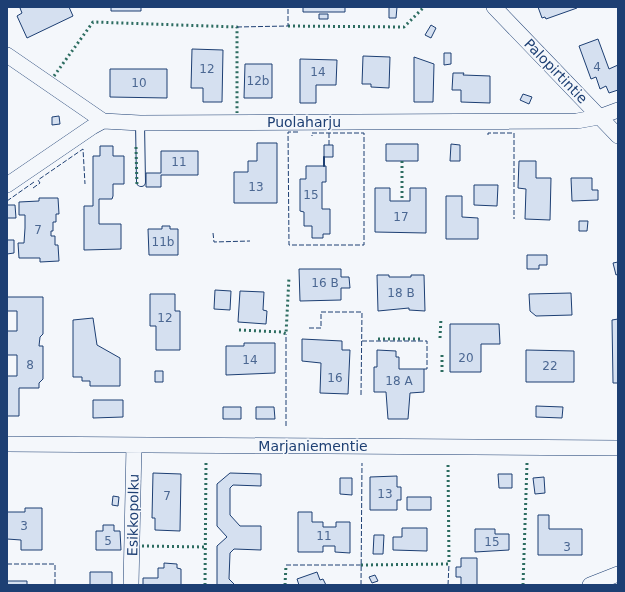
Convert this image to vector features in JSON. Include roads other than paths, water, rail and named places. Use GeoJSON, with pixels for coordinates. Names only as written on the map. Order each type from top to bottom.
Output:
{"type":"FeatureCollection","features":[{"type":"Feature","properties":{"kind":"street","name":"Palopirtintie"},"geometry":{"type":"LineString","coordinates":[[494,7],[618,136]]}},
{"type":"Feature","properties":{"kind":"street"},"geometry":{"type":"LineString","coordinates":[[7,55],[103,121]]}},
{"type":"Feature","properties":{"kind":"street","name":"Puolaharju"},"geometry":{"type":"LineString","coordinates":[[103,121],[140,123],[578,121],[599,117],[618,110]]}},
{"type":"Feature","properties":{"kind":"street"},"geometry":{"type":"LineString","coordinates":[[7,185],[92,126],[103,121]]}},
{"type":"Feature","properties":{"kind":"street","name":"Marjaniementie"},"geometry":{"type":"LineString","coordinates":[[7,444],[618,448]]}},
{"type":"Feature","properties":{"kind":"street","name":"Esikkopolku"},"geometry":{"type":"LineString","coordinates":[[131,585],[134,445]]}},
{"type":"Feature","properties":{"kind":"street"},"geometry":{"type":"LineString","coordinates":[[590,585],[613,579]]}},
{"type":"Feature","properties":{"kind":"lane"},"geometry":{"type":"LineString","coordinates":[[140,123],[141,182]]}}]}
